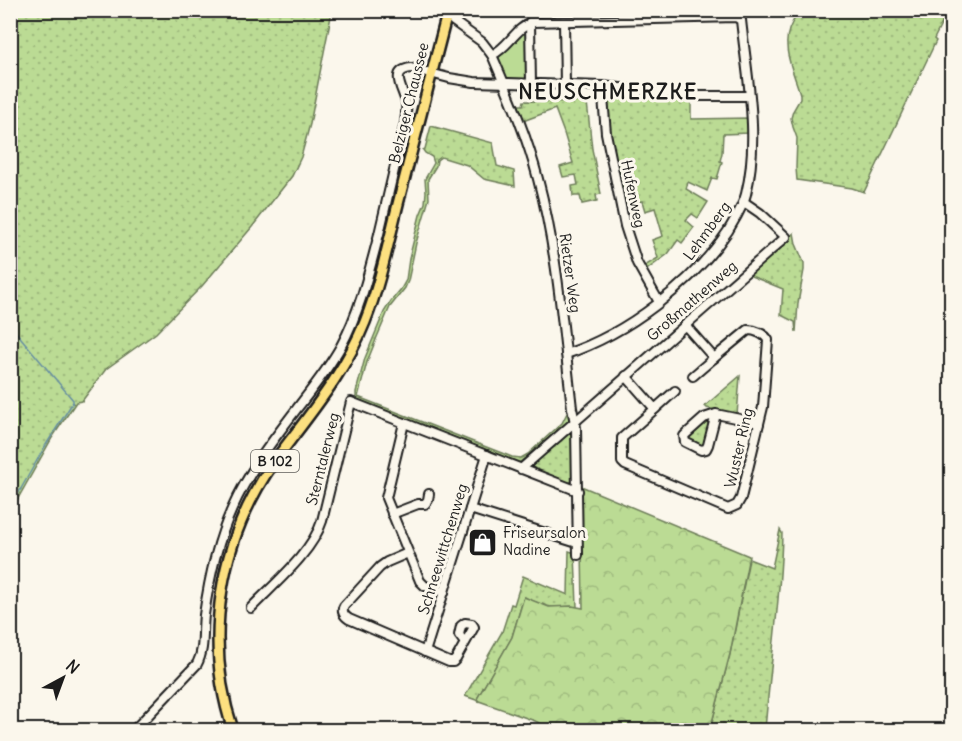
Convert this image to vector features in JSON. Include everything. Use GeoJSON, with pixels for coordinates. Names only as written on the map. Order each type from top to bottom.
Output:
{"type":"FeatureCollection","features":[{"type":"Feature","properties":{"kind":"main road","name":"Belziger Chaussee"},"geometry":{"type":"LineString","coordinates":[[233,730],[222,683],[218,637],[221,591],[232,547],[242,518],[263,479],[328,391],[360,335],[378,285],[399,202],[441,10]]}},
{"type":"Feature","properties":{"kind":"main road","name":"Belziger Chaussee"},"geometry":{"type":"LineString","coordinates":[[429,73],[448,10]]}},
{"type":"Feature","properties":{"kind":"street","name":"Lehmberg"},"geometry":{"type":"LineString","coordinates":[[564,21],[739,18],[752,125],[750,175],[744,202],[734,222],[710,255],[689,277],[659,302],[610,335],[580,350],[566,354]]}},
{"type":"Feature","properties":{"kind":"street","name":"Rietzer Weg"},"geometry":{"type":"LineString","coordinates":[[453,21],[486,45],[492,55],[530,149],[544,201],[554,247],[577,436],[578,555]]}},
{"type":"Feature","properties":{"kind":"street"},"geometry":{"type":"LineString","coordinates":[[492,55],[501,50],[523,26],[530,22],[564,21],[565,85]]}},
{"type":"Feature","properties":{"kind":"street"},"geometry":{"type":"LineString","coordinates":[[530,22],[531,84]]}},
{"type":"Feature","properties":{"kind":"street"},"geometry":{"type":"LineString","coordinates":[[134,730],[195,668],[201,652],[204,616],[213,564],[231,510],[261,456],[331,363],[350,330],[370,268],[405,123],[406,103],[398,80],[399,74],[407,68],[467,81],[602,86],[692,96],[749,96]]}},
{"type":"Feature","properties":{"kind":"street","name":"Hufenweg"},"geometry":{"type":"LineString","coordinates":[[602,86],[606,133],[625,226],[637,263],[659,302]]}},
{"type":"Feature","properties":{"kind":"street","name":"Großmathenweg"},"geometry":{"type":"LineString","coordinates":[[575,421],[786,237],[744,202]]}},
{"type":"Feature","properties":{"kind":"street"},"geometry":{"type":"LineString","coordinates":[[686,325],[714,358]]}},
{"type":"Feature","properties":{"kind":"street","name":"Wuster Ring"},"geometry":{"type":"LineString","coordinates":[[675,391],[622,438],[622,462],[728,509],[737,505],[741,498],[764,400],[767,338],[748,330],[693,376]]}},
{"type":"Feature","properties":{"kind":"street"},"geometry":{"type":"LineString","coordinates":[[626,376],[655,409]]}},
{"type":"Feature","properties":{"kind":"street","name":"Sterntalerweg"},"geometry":{"type":"LineString","coordinates":[[251,608],[305,552],[318,532],[351,402],[578,491]]}},
{"type":"Feature","properties":{"kind":"street"},"geometry":{"type":"LineString","coordinates":[[716,414],[706,449],[701,450],[685,442],[686,434],[704,418],[716,414],[759,423]]}},
{"type":"Feature","properties":{"kind":"street"},"geometry":{"type":"LineString","coordinates":[[521,469],[575,421]]}},
{"type":"Feature","properties":{"kind":"street"},"geometry":{"type":"LineString","coordinates":[[404,423],[386,498],[421,583],[444,591]]}},
{"type":"Feature","properties":{"kind":"street","name":"Schneewittchenweg"},"geometry":{"type":"LineString","coordinates":[[425,652],[487,455]]}},
{"type":"Feature","properties":{"kind":"street"},"geometry":{"type":"LineString","coordinates":[[392,514],[418,504],[425,504],[429,494]]}},
{"type":"Feature","properties":{"kind":"street"},"geometry":{"type":"LineString","coordinates":[[470,509],[578,543]]}},
{"type":"Feature","properties":{"kind":"street"},"geometry":{"type":"LineString","coordinates":[[408,553],[384,564],[345,604],[344,615],[451,662],[456,659],[465,642]]}},
{"type":"Feature","properties":{"kind":"green space"},"geometry":{"type":"Polygon","coordinates":[[[11,10],[332,11],[310,124],[301,157],[292,176],[202,286],[156,333],[106,369],[82,401],[76,402],[52,438],[11,511],[11,10]]]}},
{"type":"Feature","properties":{"kind":"green space"},"geometry":{"type":"Polygon","coordinates":[[[800,11],[948,11],[864,192],[852,188],[797,180],[797,138],[791,118],[800,94],[789,59],[787,41],[788,32],[800,11]]]}},
{"type":"Feature","properties":{"kind":"green space"},"geometry":{"type":"Polygon","coordinates":[[[527,26],[530,82],[511,81],[502,73],[497,59],[527,26]]]}},
{"type":"Feature","properties":{"kind":"green space"},"geometry":{"type":"Polygon","coordinates":[[[606,90],[691,99],[691,119],[749,118],[749,133],[723,134],[720,161],[722,162],[717,179],[712,178],[707,191],[688,182],[686,189],[708,202],[698,218],[692,214],[686,220],[694,227],[682,243],[678,240],[668,254],[645,271],[643,267],[658,258],[652,240],[663,236],[655,208],[645,211],[642,201],[624,206],[612,145],[606,90]]]}},
{"type":"Feature","properties":{"kind":"green space"},"geometry":{"type":"Polygon","coordinates":[[[524,101],[587,102],[592,149],[601,194],[596,195],[597,201],[582,204],[580,196],[573,196],[572,186],[578,185],[576,175],[563,177],[560,167],[573,163],[555,109],[523,121],[517,105],[523,105],[524,101]]]}},
{"type":"Feature","properties":{"kind":"green space"},"geometry":{"type":"Polygon","coordinates":[[[431,126],[493,143],[497,166],[514,171],[515,186],[484,179],[467,165],[441,157],[437,160],[428,179],[429,199],[408,281],[390,307],[377,337],[367,362],[358,397],[512,457],[521,458],[528,454],[562,423],[568,411],[567,385],[551,252],[544,223],[547,223],[552,248],[572,416],[568,422],[519,463],[361,403],[356,398],[365,358],[384,312],[406,280],[409,259],[425,203],[425,179],[434,163],[432,157],[423,150],[431,126]]]}},
{"type":"Feature","properties":{"kind":"green space"},"geometry":{"type":"Polygon","coordinates":[[[794,233],[804,263],[796,332],[795,322],[781,315],[783,289],[746,274],[794,233]]]}},
{"type":"Feature","properties":{"kind":"green space"},"geometry":{"type":"Polygon","coordinates":[[[740,376],[737,415],[705,406],[740,376]]]}},
{"type":"Feature","properties":{"kind":"green space"},"geometry":{"type":"Polygon","coordinates":[[[709,418],[711,420],[710,431],[707,431],[705,447],[689,443],[687,436],[689,433],[691,435],[699,429],[700,425],[709,418]]]}},
{"type":"Feature","properties":{"kind":"green space"},"geometry":{"type":"Polygon","coordinates":[[[573,430],[573,481],[568,483],[533,470],[532,464],[573,430]]]}},
{"type":"Feature","properties":{"kind":"green space"},"geometry":{"type":"Polygon","coordinates":[[[581,486],[749,556],[730,654],[710,730],[548,730],[535,721],[477,699],[512,637],[524,597],[549,607],[583,608],[581,486]]]}},
{"type":"Feature","properties":{"kind":"green space"},"geometry":{"type":"Polygon","coordinates":[[[780,530],[782,533],[780,582],[765,730],[710,730],[730,654],[749,559],[772,568],[780,530]]]}},
{"type":"Feature","properties":{"kind":"green space"},"geometry":{"type":"Polygon","coordinates":[[[569,551],[575,553],[577,607],[549,606],[524,597],[512,637],[478,697],[479,701],[465,696],[502,632],[523,576],[568,595],[569,551]]]}},
{"type":"Feature","properties":{"kind":"waterway"},"geometry":{"type":"LineString","coordinates":[[10,325],[73,400],[10,508]]}},
{"type":"Feature","properties":{"kind":"place","name":"Friseursalon Nadine"},"geometry":{"type":"Point","coordinates":[482,542]}},
{"type":"Feature","properties":{"kind":"district","name":"NEUSCHMERZKE"},"geometry":{"type":"Point","coordinates":[608,92]}}]}
